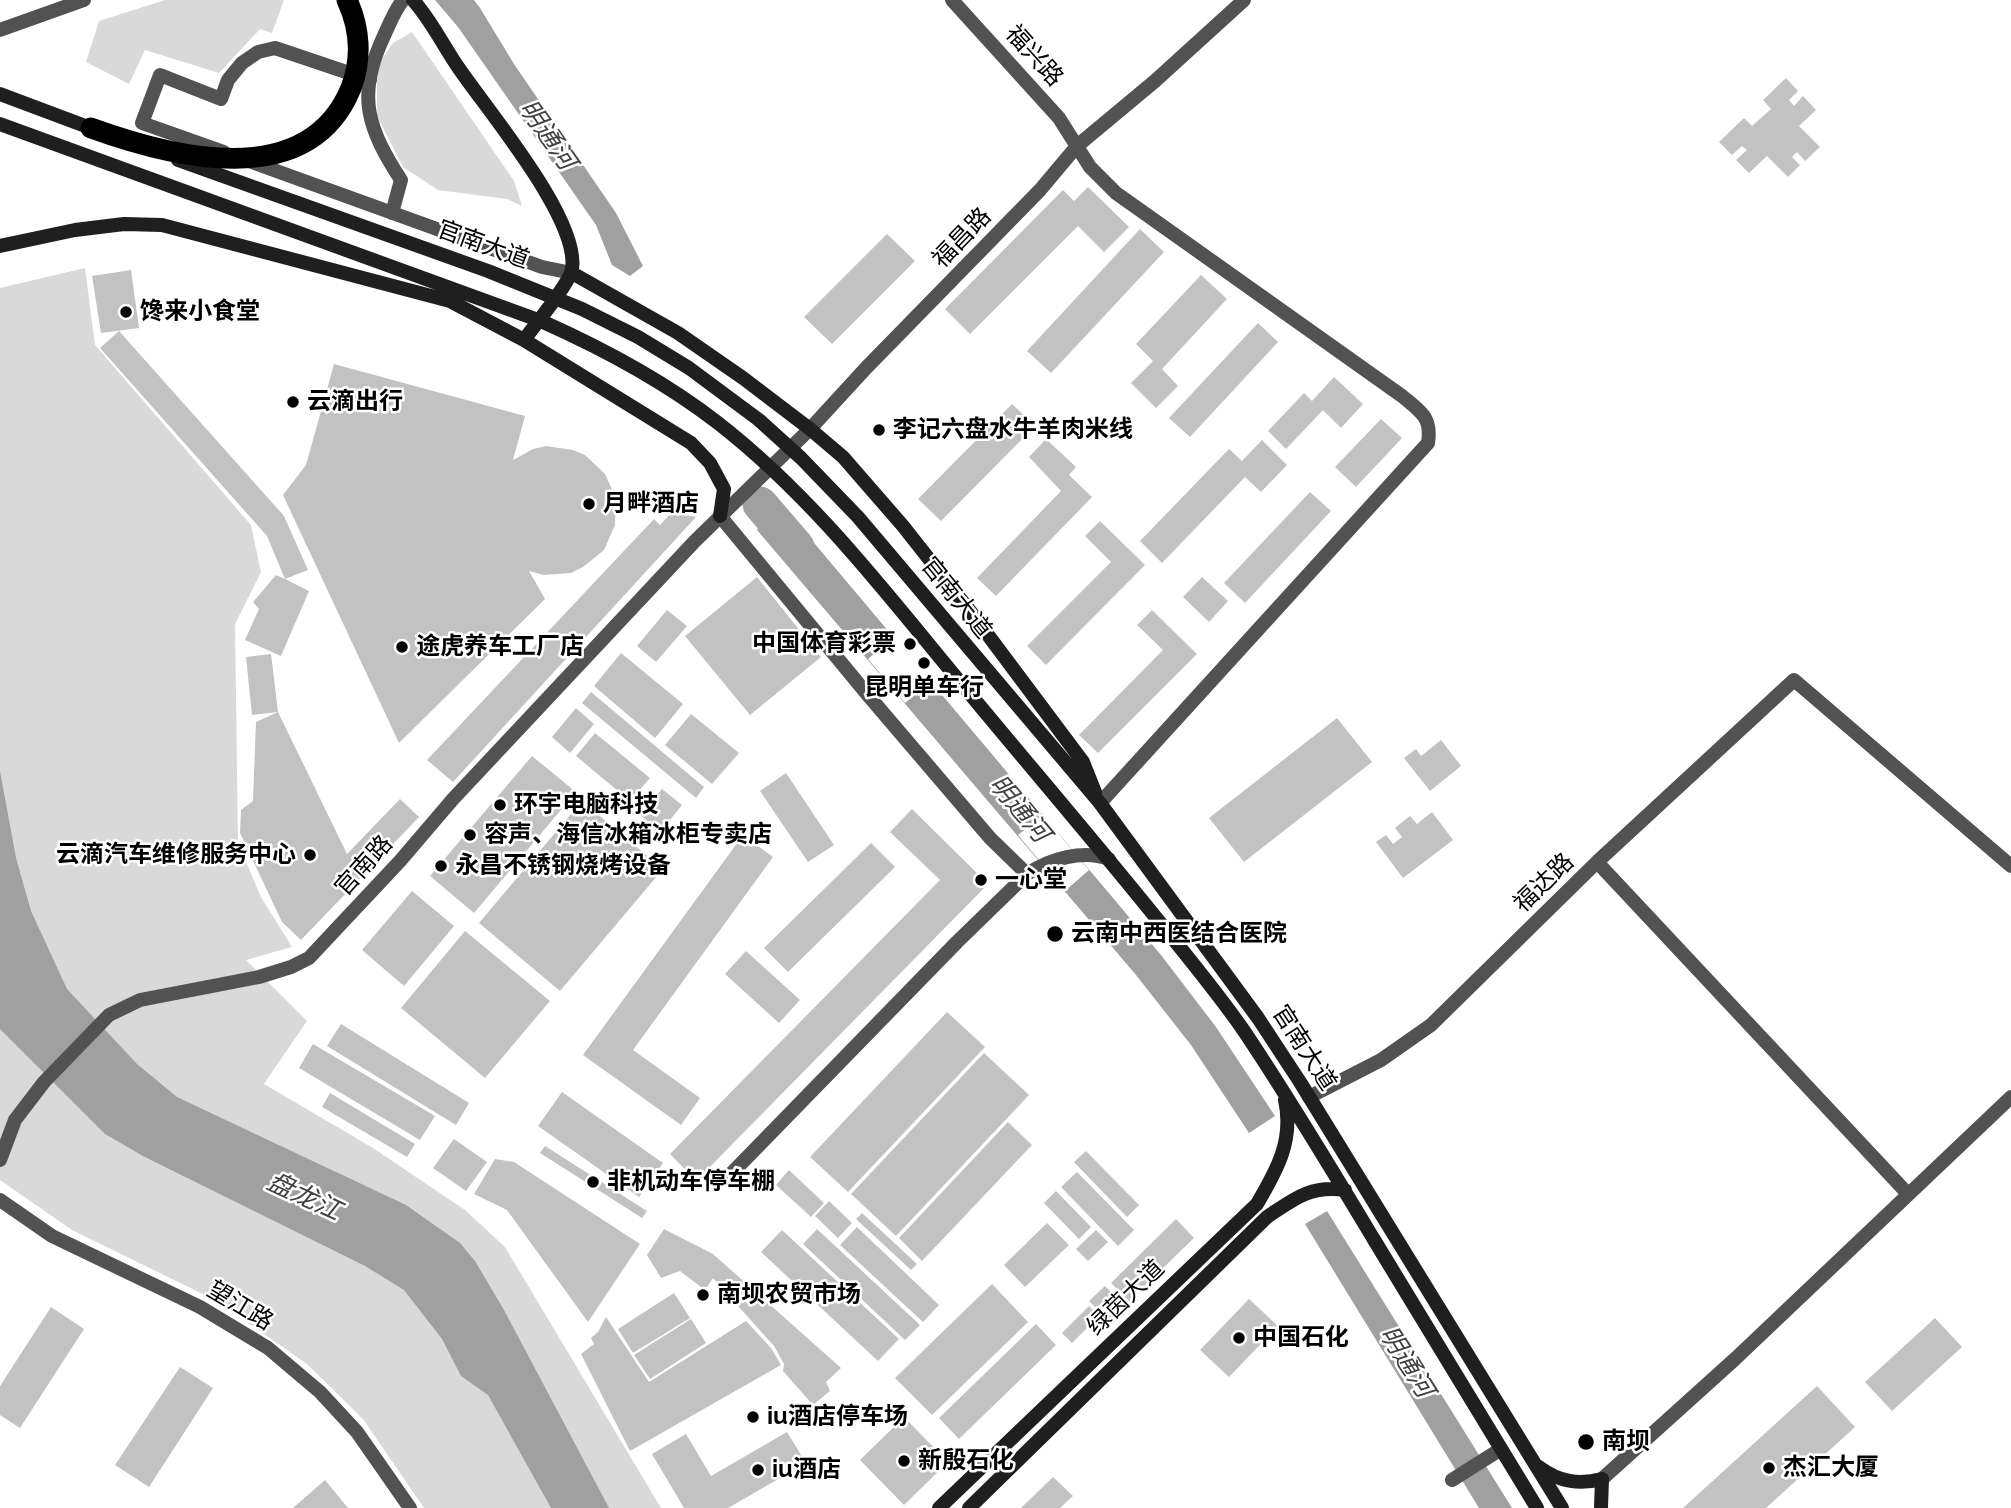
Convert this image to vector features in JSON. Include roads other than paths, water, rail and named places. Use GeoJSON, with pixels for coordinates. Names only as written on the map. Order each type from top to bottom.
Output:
{"type":"FeatureCollection","features":[{"type":"Feature","properties":{"kind":"highway"},"geometry":{"type":"LineString","coordinates":[[90,128],[154,148],[212,156],[254,158],[294,147],[311,137],[339,111],[355,77],[358,41],[347,0]]}},
{"type":"Feature","properties":{"kind":"main road"},"geometry":{"type":"LineString","coordinates":[[413,0],[539,178],[570,242],[572,273],[524,340]]}},
{"type":"Feature","properties":{"kind":"main road","name":"官南大道"},"geometry":{"type":"LineString","coordinates":[[0,94],[520,283],[611,323],[664,352],[737,402],[821,478],[894,557],[990,675],[1100,803],[1258,1018],[1562,1508]]}},
{"type":"Feature","properties":{"kind":"main road","name":"官南大道"},"geometry":{"type":"LineString","coordinates":[[0,124],[510,309],[570,334],[650,376],[720,424],[801,497],[873,575],[1217,993],[1345,1190],[1537,1508]]}},
{"type":"Feature","properties":{"kind":"main road"},"geometry":{"type":"LineString","coordinates":[[0,246],[75,230],[124,224],[162,225],[450,301],[524,340],[691,443],[710,463],[724,489],[720,516]]}},
{"type":"Feature","properties":{"kind":"main road"},"geometry":{"type":"LineString","coordinates":[[572,273],[678,333],[743,378],[843,457],[903,526],[970,611],[1083,762],[1100,803]]}},
{"type":"Feature","properties":{"kind":"main road","name":"绿茵大道"},"geometry":{"type":"LineString","coordinates":[[939,1508],[1257,1204],[1280,1163],[1287,1130],[1283,1092]]}},
{"type":"Feature","properties":{"kind":"main road","name":"绿茵大道"},"geometry":{"type":"LineString","coordinates":[[969,1508],[1266,1217],[1306,1192],[1326,1187],[1345,1190]]}},
{"type":"Feature","properties":{"kind":"main road"},"geometry":{"type":"LineString","coordinates":[[1535,1465],[1552,1477],[1566,1481],[1587,1483],[1602,1479],[1601,1508]]}},
{"type":"Feature","properties":{"kind":"street"},"geometry":{"type":"LineString","coordinates":[[0,30],[84,0]]}},
{"type":"Feature","properties":{"kind":"street"},"geometry":{"type":"LineString","coordinates":[[392,213],[401,180],[384,154],[371,126],[367,97],[374,57],[396,8],[403,0]]}},
{"type":"Feature","properties":{"kind":"street","name":"福兴路"},"geometry":{"type":"LineString","coordinates":[[952,0],[1059,118],[1090,167],[1115,193],[1402,396],[1423,414],[1430,427],[1428,443],[1100,803]]}},
{"type":"Feature","properties":{"kind":"street","name":"福昌路"},"geometry":{"type":"LineString","coordinates":[[720,516],[810,429],[1040,190],[1077,146],[1155,81],[1244,0]]}},
{"type":"Feature","properties":{"kind":"street"},"geometry":{"type":"LineString","coordinates":[[370,79],[275,48],[258,52],[242,63],[228,80],[221,99],[160,75],[142,123],[542,267],[572,273]]}},
{"type":"Feature","properties":{"kind":"street"},"geometry":{"type":"LineString","coordinates":[[720,516],[867,695],[990,838],[1033,870]]}},
{"type":"Feature","properties":{"kind":"street","name":"官南路"},"geometry":{"type":"LineString","coordinates":[[0,1160],[15,1120],[44,1082],[109,1015],[140,1000],[259,977],[309,958],[400,861],[446,806],[720,516]]}},
{"type":"Feature","properties":{"kind":"street","name":"福达路"},"geometry":{"type":"LineString","coordinates":[[1309,1097],[1381,1060],[1431,1025],[1597,862],[1794,680],[2011,866]]}},
{"type":"Feature","properties":{"kind":"street"},"geometry":{"type":"LineString","coordinates":[[727,1178],[957,942],[1033,870],[1083,854],[1096,854],[1108,859]]}},
{"type":"Feature","properties":{"kind":"street"},"geometry":{"type":"LineString","coordinates":[[1597,862],[1908,1194]]}},
{"type":"Feature","properties":{"kind":"street"},"geometry":{"type":"LineString","coordinates":[[1602,1479],[1735,1359],[2011,1097]]}},
{"type":"Feature","properties":{"kind":"street","name":"望江路"},"geometry":{"type":"LineString","coordinates":[[0,1200],[52,1236],[200,1307],[268,1348],[320,1392],[357,1432],[410,1508]]}},
{"type":"Feature","properties":{"kind":"street"},"geometry":{"type":"LineString","coordinates":[[1452,1480],[1501,1448]]}},
{"type":"Feature","properties":{"kind":"water"},"geometry":{"type":"Polygon","coordinates":[[[435,0],[474,0],[480,8],[514,64],[616,213],[643,266],[630,276],[612,265],[596,225],[458,27],[435,0]]]}},
{"type":"Feature","properties":{"kind":"water"},"geometry":{"type":"Polygon","coordinates":[[[783,506],[1161,955],[1216,1027],[1275,1116],[1249,1133],[1191,1045],[1136,975],[757,530],[767,511],[783,506]]]}},
{"type":"Feature","properties":{"kind":"water","name":"盘龙江"},"geometry":{"type":"Polygon","coordinates":[[[0,771],[16,858],[31,911],[67,989],[137,1064],[177,1097],[406,1205],[460,1243],[475,1261],[504,1310],[609,1508],[551,1508],[488,1395],[461,1376],[442,1339],[404,1290],[365,1266],[143,1156],[105,1134],[0,1029],[0,771]]]}},
{"type":"Feature","properties":{"kind":"water"},"geometry":{"type":"Polygon","coordinates":[[[1327,1211],[1512,1508],[1479,1508],[1305,1224],[1327,1211]]]}},
{"type":"Feature","properties":{"kind":"waterway","name":"明通河"},"geometry":{"type":"LineString","coordinates":[[760,504],[797,547]]}},
{"type":"Feature","properties":{"kind":"place","name":"馋来小食堂"},"geometry":{"type":"Point","coordinates":[126,312]}},
{"type":"Feature","properties":{"kind":"place","name":"云滴出行"},"geometry":{"type":"Point","coordinates":[293,402]}},
{"type":"Feature","properties":{"kind":"place","name":"李记六盘水牛羊肉米线"},"geometry":{"type":"Point","coordinates":[879,430]}},
{"type":"Feature","properties":{"kind":"place","name":"月畔酒店"},"geometry":{"type":"Point","coordinates":[589,504]}},
{"type":"Feature","properties":{"kind":"place","name":"中国体育彩票"},"geometry":{"type":"Point","coordinates":[910,644]}},
{"type":"Feature","properties":{"kind":"place","name":"途虎养车工厂店"},"geometry":{"type":"Point","coordinates":[402,647]}},
{"type":"Feature","properties":{"kind":"place","name":"昆明单车行"},"geometry":{"type":"Point","coordinates":[924,663]}},
{"type":"Feature","properties":{"kind":"place","name":"环宇电脑科技"},"geometry":{"type":"Point","coordinates":[500,805]}},
{"type":"Feature","properties":{"kind":"place","name":"容声、海信冰箱冰柜专卖店"},"geometry":{"type":"Point","coordinates":[470,835]}},
{"type":"Feature","properties":{"kind":"place","name":"云滴汽车维修服务中心"},"geometry":{"type":"Point","coordinates":[310,855]}},
{"type":"Feature","properties":{"kind":"place","name":"永昌不锈钢烧烤设备"},"geometry":{"type":"Point","coordinates":[441,866]}},
{"type":"Feature","properties":{"kind":"place","name":"一心堂"},"geometry":{"type":"Point","coordinates":[981,880]}},
{"type":"Feature","properties":{"kind":"place","name":"云南中西医结合医院"},"geometry":{"type":"Point","coordinates":[1055,934]}},
{"type":"Feature","properties":{"kind":"place","name":"非机动车停车棚"},"geometry":{"type":"Point","coordinates":[593,1182]}},
{"type":"Feature","properties":{"kind":"place","name":"南坝农贸市场"},"geometry":{"type":"Point","coordinates":[703,1295]}},
{"type":"Feature","properties":{"kind":"place","name":"中国石化"},"geometry":{"type":"Point","coordinates":[1239,1338]}},
{"type":"Feature","properties":{"kind":"place","name":"iu酒店停车场"},"geometry":{"type":"Point","coordinates":[753,1417]}},
{"type":"Feature","properties":{"kind":"place","name":"南坝"},"geometry":{"type":"Point","coordinates":[1586,1442]}},
{"type":"Feature","properties":{"kind":"place","name":"新殷石化"},"geometry":{"type":"Point","coordinates":[904,1461]}},
{"type":"Feature","properties":{"kind":"place","name":"杰汇大厦"},"geometry":{"type":"Point","coordinates":[1769,1468]}},
{"type":"Feature","properties":{"kind":"place","name":"iu酒店"},"geometry":{"type":"Point","coordinates":[758,1470]}}]}
